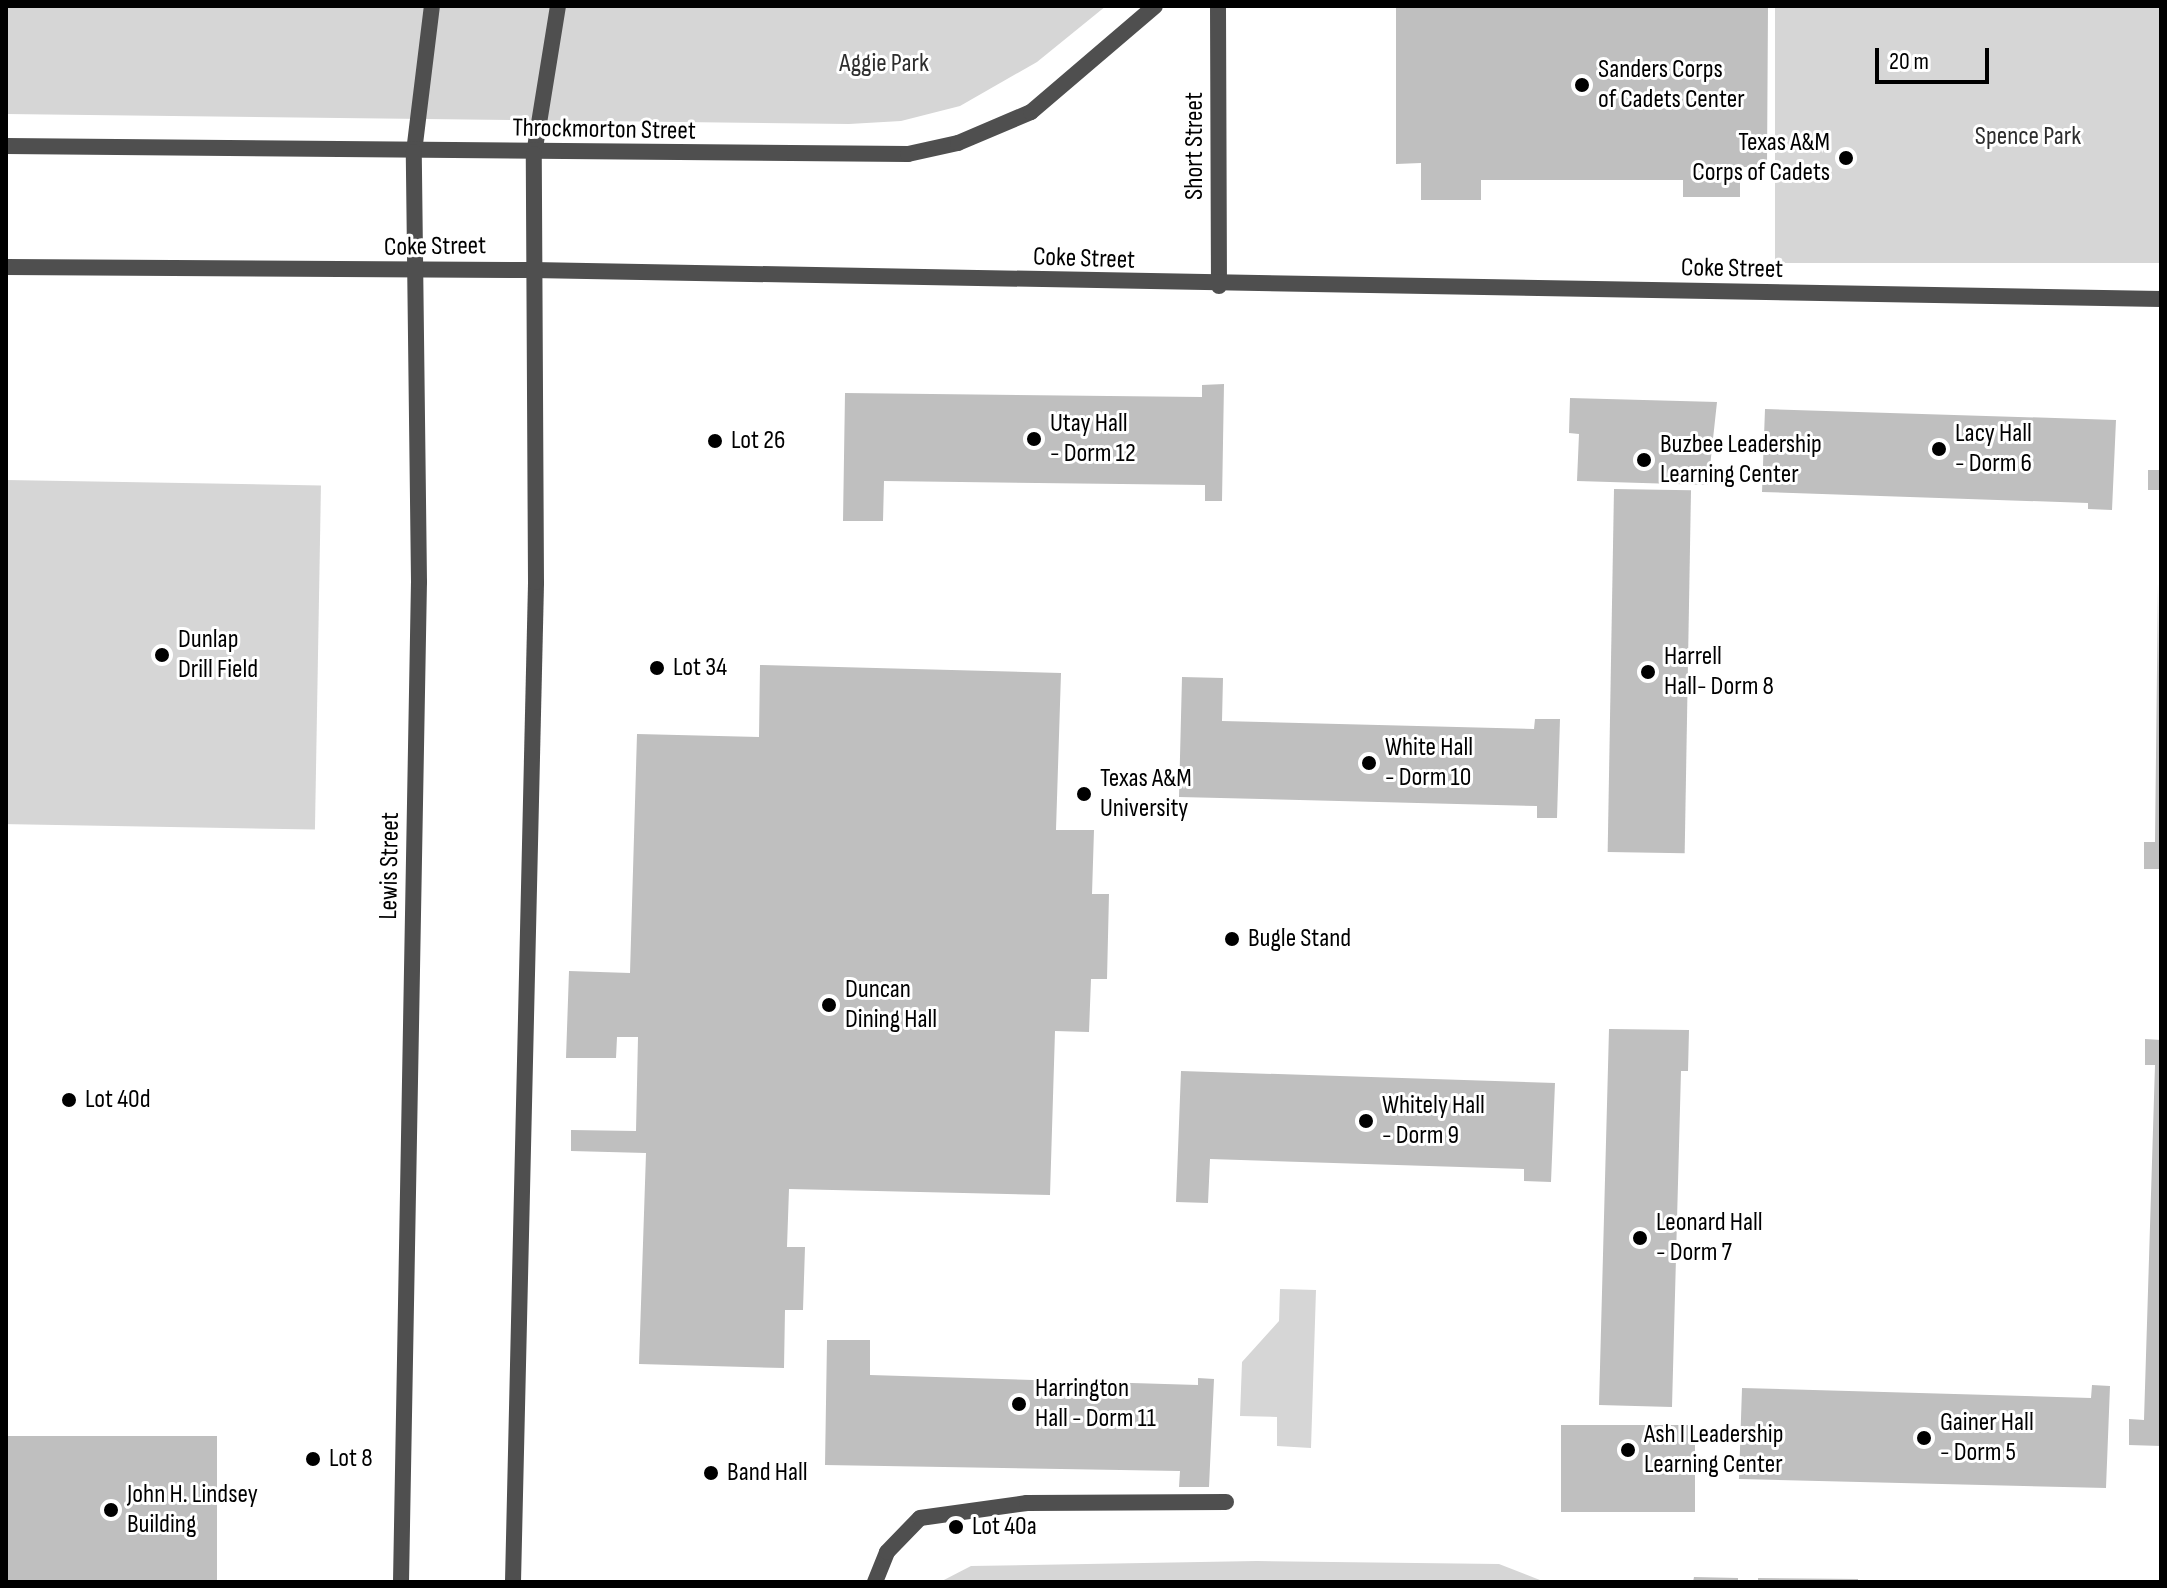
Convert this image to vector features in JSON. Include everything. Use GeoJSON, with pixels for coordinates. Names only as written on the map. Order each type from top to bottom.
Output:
{"type":"FeatureCollection","features":[{"type":"Feature","properties":{"kind":"street","name":"Lewis Street"},"geometry":{"type":"LineString","coordinates":[[401,1582],[419,582],[413,273],[414,152],[432,6]]}},
{"type":"Feature","properties":{"kind":"street"},"geometry":{"type":"LineString","coordinates":[[513,1582],[536,582],[532,270],[534,154],[558,6]]}},
{"type":"Feature","properties":{"kind":"street","name":"Throckmorton Street"},"geometry":{"type":"LineString","coordinates":[[6,146],[859,157],[936,150],[1031,112],[1155,6]]}},
{"type":"Feature","properties":{"kind":"street","name":"Short Street"},"geometry":{"type":"LineString","coordinates":[[1218,6],[1219,286]]}},
{"type":"Feature","properties":{"kind":"street","name":"Coke Street"},"geometry":{"type":"LineString","coordinates":[[6,267],[413,273],[532,270],[1219,286],[2161,299]]}},
{"type":"Feature","properties":{"kind":"street"},"geometry":{"type":"LineString","coordinates":[[875,1582],[887,1552],[920,1518],[1027,1503],[1226,1502]]}},
{"type":"Feature","properties":{"kind":"green space","name":"Aggie Park"},"geometry":{"type":"Polygon","coordinates":[[[6,6],[1106,6],[1037,62],[960,106],[901,121],[849,124],[6,114],[6,6]]]}},
{"type":"Feature","properties":{"kind":"green space","name":"Spence Park"},"geometry":{"type":"Polygon","coordinates":[[[1775,6],[2161,6],[2161,263],[1775,263],[1775,6]]]}},
{"type":"Feature","properties":{"kind":"green space","name":"Dunlap Drill Field"},"geometry":{"type":"Polygon","coordinates":[[[6,480],[321,485],[315,829],[6,824],[6,480]]]}},
{"type":"Feature","properties":{"kind":"green space"},"geometry":{"type":"Polygon","coordinates":[[[1280,1289],[1316,1290],[1311,1448],[1277,1446],[1277,1417],[1240,1416],[1242,1362],[1279,1321],[1280,1289]]]}},
{"type":"Feature","properties":{"kind":"green space"},"geometry":{"type":"Polygon","coordinates":[[[1257,1561],[1499,1564],[1545,1582],[940,1582],[971,1566],[1257,1561]]]}},
{"type":"Feature","properties":{"kind":"building","name":"Sanders Corps of Cadets Center"},"geometry":{"type":"Polygon","coordinates":[[[1396,6],[1768,6],[1767,167],[1740,167],[1740,197],[1683,197],[1683,180],[1481,180],[1481,200],[1421,200],[1421,163],[1396,164],[1396,6]]]}},
{"type":"Feature","properties":{"kind":"building","name":"Utay Hall - Dorm 12"},"geometry":{"type":"Polygon","coordinates":[[[1224,384],[1222,501],[1205,501],[1205,485],[884,481],[883,521],[843,521],[845,393],[1202,397],[1202,385],[1224,384]]]}},
{"type":"Feature","properties":{"kind":"building","name":"Buzbee Leadership Learning Center"},"geometry":{"type":"Polygon","coordinates":[[[1570,398],[1717,402],[1708,485],[1577,481],[1579,434],[1569,433],[1570,398]]]}},
{"type":"Feature","properties":{"kind":"building","name":"Lacy Hall - Dorm 6"},"geometry":{"type":"Polygon","coordinates":[[[1765,409],[2116,420],[2112,510],[2088,509],[2088,503],[1762,492],[1765,409]]]}},
{"type":"Feature","properties":{"kind":"building"},"geometry":{"type":"Polygon","coordinates":[[[2148,470],[2161,470],[2161,490],[2148,490],[2148,470]]]}},
{"type":"Feature","properties":{"kind":"building","name":"Harrell Hall- Dorm 8"},"geometry":{"type":"Polygon","coordinates":[[[1614,489],[1691,490],[1685,853],[1608,852],[1614,489]]]}},
{"type":"Feature","properties":{"kind":"building"},"geometry":{"type":"Polygon","coordinates":[[[2158,582],[2161,869],[2144,869],[2144,842],[2155,842],[2158,582]]]}},
{"type":"Feature","properties":{"kind":"building","name":"Duncan Dining Hall"},"geometry":{"type":"Polygon","coordinates":[[[760,665],[1061,673],[1056,830],[1094,830],[1092,894],[1109,894],[1107,979],[1091,979],[1089,1032],[1055,1031],[1050,1195],[789,1189],[787,1247],[805,1247],[803,1310],[785,1310],[784,1368],[639,1364],[646,1153],[571,1151],[571,1130],[636,1131],[638,1037],[617,1037],[616,1058],[566,1058],[569,971],[630,973],[637,734],[759,737],[760,665]]]}},
{"type":"Feature","properties":{"kind":"building","name":"White Hall - Dorm 10"},"geometry":{"type":"Polygon","coordinates":[[[1182,677],[1223,678],[1222,721],[1534,729],[1535,719],[1560,719],[1557,818],[1537,818],[1537,806],[1179,797],[1182,677]]]}},
{"type":"Feature","properties":{"kind":"building","name":"Leonard Hall - Dorm 7"},"geometry":{"type":"Polygon","coordinates":[[[1609,1029],[1689,1030],[1688,1071],[1681,1071],[1672,1407],[1599,1405],[1609,1029]]]}},
{"type":"Feature","properties":{"kind":"building"},"geometry":{"type":"Polygon","coordinates":[[[2145,1039],[2161,1040],[2161,1446],[2129,1445],[2129,1419],[2144,1420],[2155,1065],[2145,1065],[2145,1039]]]}},
{"type":"Feature","properties":{"kind":"building","name":"Whitely Hall - Dorm 9"},"geometry":{"type":"Polygon","coordinates":[[[1181,1071],[1555,1083],[1551,1182],[1524,1181],[1524,1169],[1210,1159],[1208,1203],[1176,1202],[1181,1071]]]}},
{"type":"Feature","properties":{"kind":"building","name":"Harrington Hall - Dorm 11"},"geometry":{"type":"Polygon","coordinates":[[[827,1340],[870,1340],[870,1375],[1198,1385],[1198,1378],[1214,1379],[1209,1487],[1179,1487],[1180,1471],[825,1465],[827,1340]]]}},
{"type":"Feature","properties":{"kind":"building","name":"Gainer Hall - Dorm 5"},"geometry":{"type":"Polygon","coordinates":[[[2092,1385],[2110,1386],[2106,1488],[1739,1479],[1742,1388],[2091,1398],[2092,1385]]]}},
{"type":"Feature","properties":{"kind":"building","name":"Ash I Leadership Learning Center"},"geometry":{"type":"Polygon","coordinates":[[[1561,1425],[1695,1425],[1695,1512],[1561,1512],[1561,1425]]]}},
{"type":"Feature","properties":{"kind":"building","name":"John H. Lindsey Building"},"geometry":{"type":"Polygon","coordinates":[[[6,1436],[217,1436],[217,1582],[6,1582],[6,1436]]]}},
{"type":"Feature","properties":{"kind":"building"},"geometry":{"type":"Polygon","coordinates":[[[1694,1577],[1738,1578],[1738,1582],[1693,1582],[1694,1577]]]}},
{"type":"Feature","properties":{"kind":"building"},"geometry":{"type":"Polygon","coordinates":[[[1758,1578],[1858,1579],[1858,1582],[1758,1582],[1758,1578]]]}},
{"type":"Feature","properties":{"kind":"place","name":"Sanders Corps of Cadets Center"},"geometry":{"type":"Point","coordinates":[1582,85]}},
{"type":"Feature","properties":{"kind":"place","name":"Texas A&M Corps of Cadets"},"geometry":{"type":"Point","coordinates":[1846,158]}},
{"type":"Feature","properties":{"kind":"place","name":"Utay Hall - Dorm 12"},"geometry":{"type":"Point","coordinates":[1034,439]}},
{"type":"Feature","properties":{"kind":"place","name":"Lot 26"},"geometry":{"type":"Point","coordinates":[715,441]}},
{"type":"Feature","properties":{"kind":"place","name":"Lacy Hall - Dorm 6"},"geometry":{"type":"Point","coordinates":[1939,449]}},
{"type":"Feature","properties":{"kind":"place","name":"Buzbee Leadership Learning Center"},"geometry":{"type":"Point","coordinates":[1644,460]}},
{"type":"Feature","properties":{"kind":"place","name":"Dunlap Drill Field"},"geometry":{"type":"Point","coordinates":[162,655]}},
{"type":"Feature","properties":{"kind":"place","name":"Lot 34"},"geometry":{"type":"Point","coordinates":[657,668]}},
{"type":"Feature","properties":{"kind":"place","name":"Harrell Hall- Dorm 8"},"geometry":{"type":"Point","coordinates":[1648,672]}},
{"type":"Feature","properties":{"kind":"place","name":"White Hall - Dorm 10"},"geometry":{"type":"Point","coordinates":[1369,763]}},
{"type":"Feature","properties":{"kind":"place","name":"Texas A&M University"},"geometry":{"type":"Point","coordinates":[1084,794]}},
{"type":"Feature","properties":{"kind":"place","name":"Bugle Stand"},"geometry":{"type":"Point","coordinates":[1232,939]}},
{"type":"Feature","properties":{"kind":"place","name":"Duncan Dining Hall"},"geometry":{"type":"Point","coordinates":[829,1005]}},
{"type":"Feature","properties":{"kind":"place","name":"Lot 40d"},"geometry":{"type":"Point","coordinates":[69,1100]}},
{"type":"Feature","properties":{"kind":"place","name":"Whitely Hall - Dorm 9"},"geometry":{"type":"Point","coordinates":[1366,1121]}},
{"type":"Feature","properties":{"kind":"place","name":"Leonard Hall - Dorm 7"},"geometry":{"type":"Point","coordinates":[1640,1238]}},
{"type":"Feature","properties":{"kind":"place","name":"Harrington Hall - Dorm 11"},"geometry":{"type":"Point","coordinates":[1019,1404]}},
{"type":"Feature","properties":{"kind":"place","name":"Gainer Hall - Dorm 5"},"geometry":{"type":"Point","coordinates":[1924,1438]}},
{"type":"Feature","properties":{"kind":"place","name":"Ash I Leadership Learning Center"},"geometry":{"type":"Point","coordinates":[1628,1450]}},
{"type":"Feature","properties":{"kind":"place","name":"Lot 8"},"geometry":{"type":"Point","coordinates":[313,1459]}},
{"type":"Feature","properties":{"kind":"place","name":"Band Hall"},"geometry":{"type":"Point","coordinates":[711,1473]}},
{"type":"Feature","properties":{"kind":"place","name":"John H. Lindsey Building"},"geometry":{"type":"Point","coordinates":[111,1510]}},
{"type":"Feature","properties":{"kind":"place","name":"Lot 40a"},"geometry":{"type":"Point","coordinates":[956,1527]}}]}
